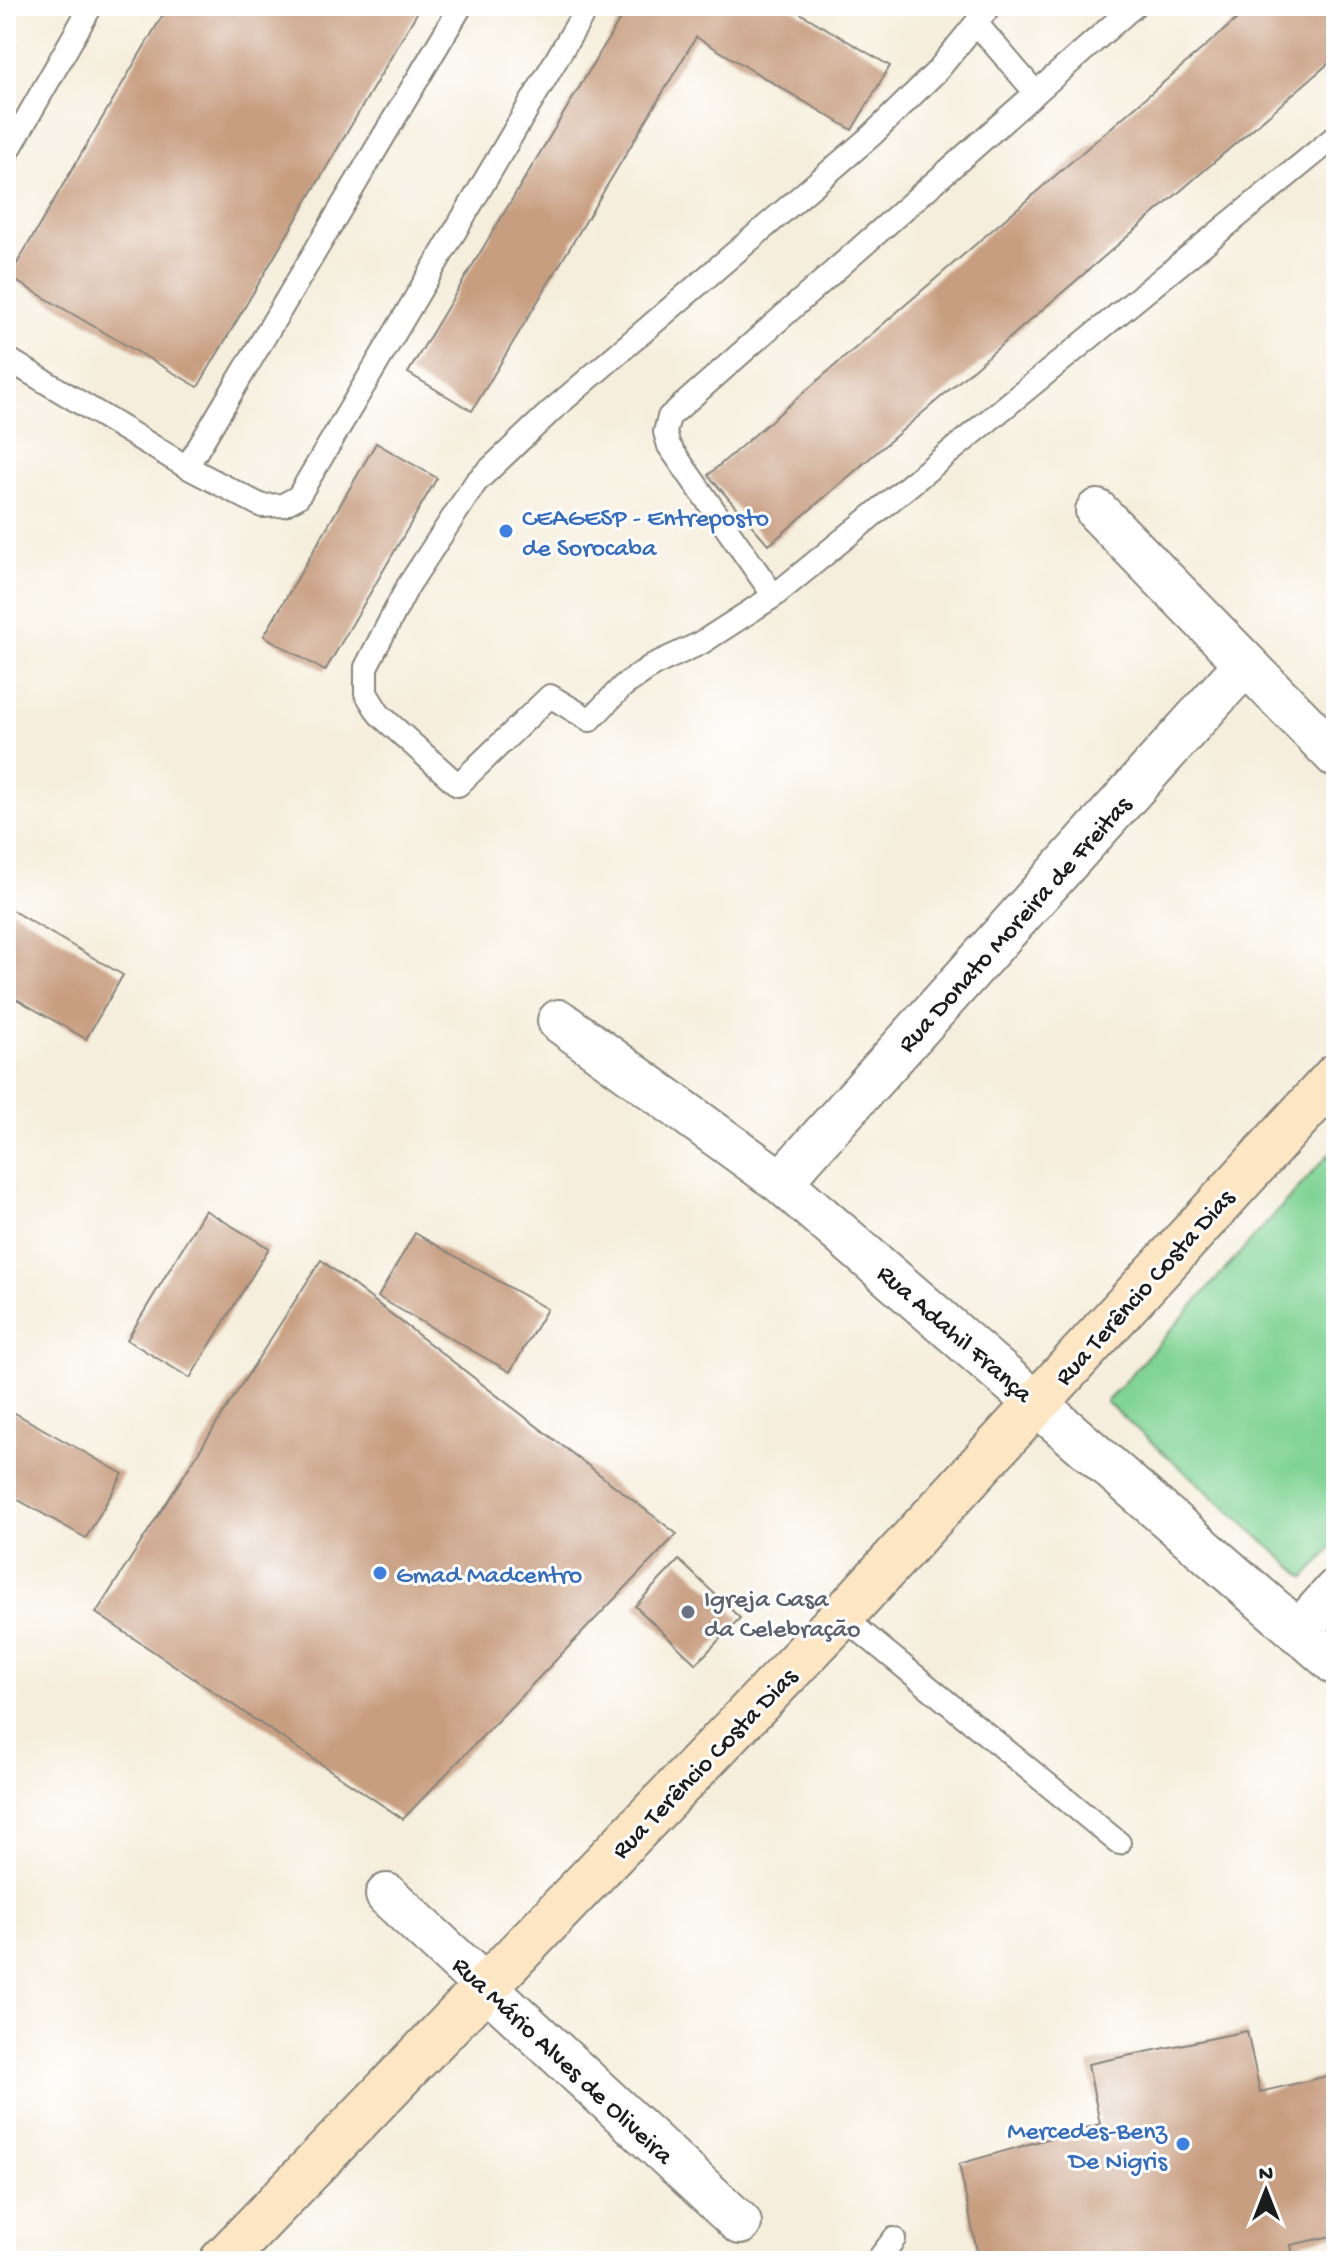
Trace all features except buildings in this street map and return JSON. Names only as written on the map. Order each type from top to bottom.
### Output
[{"type":"street","points":[[1097,511],[1336,756]]},
{"type":"street","name":"Rua Donato Moreira de Freitas","points":[[781,1182],[1218,694],[1247,666]]},
{"type":"street","name":"Rua Adahil França","points":[[559,1021],[781,1182],[1336,1664]]},
{"type":"street","name":"Rua Terêncio Costa Dias","points":[[222,2261],[842,1616],[1336,1076]]},
{"type":"street","points":[[1298,1632],[1336,1590]]},
{"type":"street","name":"Rua Mário Alves de Oliveira","points":[[387,1895],[740,2223]]},
{"type":"lane","points":[[6,155],[91,6]]},
{"type":"lane","points":[[187,467],[461,6]]},
{"type":"lane","points":[[6,358],[187,467],[262,506],[283,505],[298,497],[588,6]]},
{"type":"lane","points":[[774,596],[669,446],[665,432],[669,417],[1134,6]]},
{"type":"lane","points":[[1036,93],[983,14],[938,70],[872,135],[551,411],[476,482],[408,586],[366,667],[366,693],[379,714],[458,785],[550,696],[590,720],[623,686],[653,665],[701,643],[774,596],[1336,136]]},
{"type":"lane","points":[[842,1616],[1119,1843]]},
{"type":"lane","points":[[877,2261],[894,2239],[895,2261]]},
{"type":"green space","points":[[1336,1146],[1336,1543],[1305,1578],[1106,1402]]},
{"type":"place","name":"CEAGESP - Entreposto de Sorocaba","points":[[506,531]]},
{"type":"place","name":"Gmad Madcentro","points":[[380,1573]]},
{"type":"place","name":"Igreja Casa da Celebração","points":[[688,1612]]},
{"type":"place","name":"Mercedes-Benz De Nigris","points":[[1183,2144]]}]
